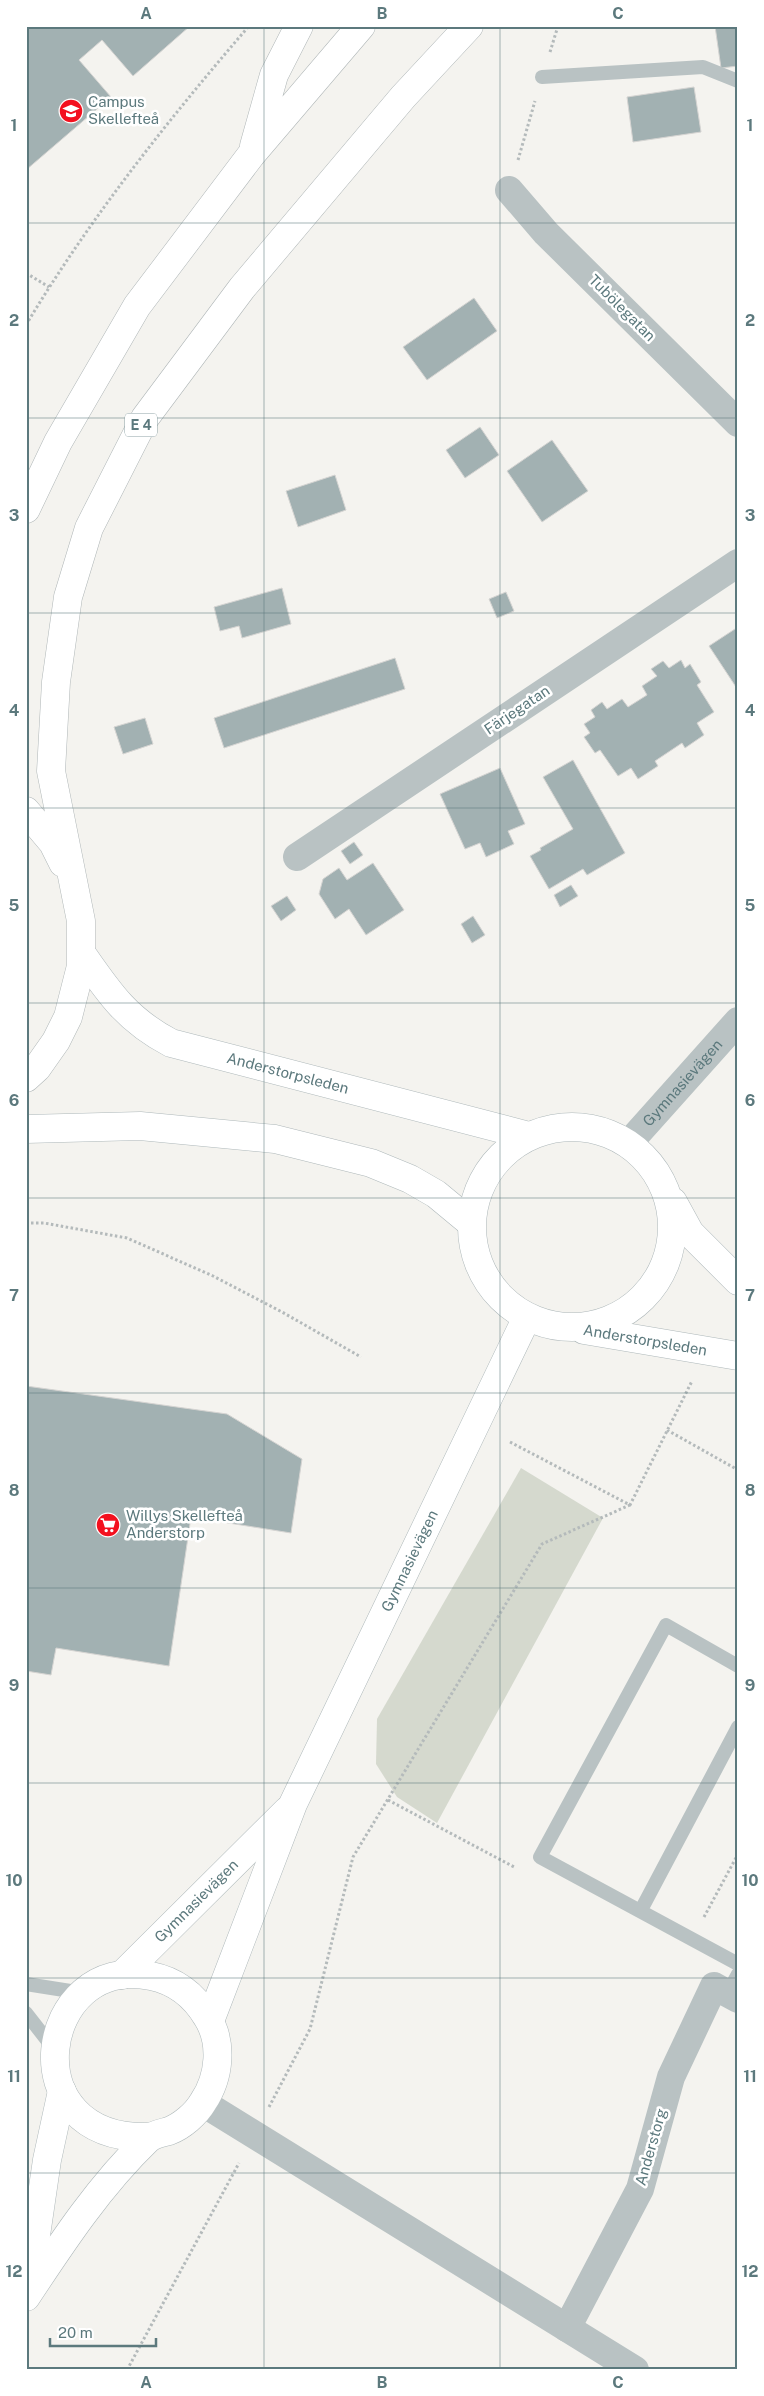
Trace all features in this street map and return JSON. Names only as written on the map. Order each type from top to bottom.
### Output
[{"type":"main road","points":[[251,155],[274,75],[300,26]]},
{"type":"main road","points":[[26,509],[58,442],[137,306],[251,155],[361,26]]},
{"type":"main road","name":"E 4","points":[[81,922],[51,771],[56,682],[68,597],[89,528],[145,418],[242,288],[403,97],[469,26]]},
{"type":"main road","points":[[26,811],[53,844],[68,873],[81,922],[82,954],[78,984],[68,1017],[56,1041],[37,1068],[26,1078]]},
{"type":"main road","name":"Anderstorpsleden","points":[[82,954],[107,990],[128,1014],[147,1031],[171,1043],[529,1136]]},
{"type":"main road","points":[[26,1129],[140,1126],[275,1139],[371,1163],[410,1179],[436,1194],[471,1223]]},
{"type":"main road","points":[[663,1184],[672,1215],[672,1233],[664,1266],[650,1291],[627,1311],[611,1320],[570,1328],[553,1326],[527,1317],[502,1300],[489,1285],[476,1260],[471,1223],[477,1193],[492,1166],[512,1146],[529,1136],[551,1128],[578,1126],[596,1129],[628,1144],[643,1156],[663,1184],[690,1233],[738,1281]]},
{"type":"main road","name":"Gymnasievägen","points":[[210,2021],[293,1804],[527,1317]]},
{"type":"main road","name":"Anderstorpsleden","points":[[553,1326],[738,1356]]},
{"type":"main road","name":"Gymnasievägen","points":[[122,1975],[293,1804]]},
{"type":"main road","points":[[143,1974],[164,1979],[177,1985],[199,2003],[210,2021],[217,2042],[218,2063],[213,2084],[203,2103],[189,2119],[171,2130],[150,2137],[129,2138],[108,2133],[89,2123],[73,2109],[62,2091],[55,2070],[54,2049],[59,2028],[69,2009],[83,1993],[101,1982],[122,1975],[143,1974]]},
{"type":"main road","points":[[26,2296],[47,2160],[62,2091]]},
{"type":"main road","points":[[26,2296],[103,2186],[150,2137]]},
{"type":"street","name":"Tubölegatan","points":[[509,190],[546,233],[738,424]]},
{"type":"street","name":"Färjegatan","points":[[297,857],[738,563]]},
{"type":"street","name":"Gymnasievägen","points":[[628,1144],[738,1021]]},
{"type":"street","name":"Anderstorg","points":[[567,2328],[640,2189],[671,2077],[714,1986],[734,1989]]},
{"type":"street","points":[[203,2103],[635,2370]]},
{"type":"lane","points":[[542,77],[704,67],[738,81]]},
{"type":"lane","points":[[738,1666],[666,1625],[540,1857],[738,1964]]},
{"type":"lane","points":[[641,1910],[738,1727]]},
{"type":"lane","points":[[26,1984],[83,1993]]},
{"type":"lane","points":[[26,2013],[54,2049]]},
{"type":"path","points":[[26,325],[49,287],[122,183],[196,88],[250,26]]},
{"type":"path","points":[[509,190],[558,26]]},
{"type":"path","points":[[26,273],[49,287]]},
{"type":"path","points":[[26,1223],[44,1223],[127,1238],[213,1276],[282,1312],[361,1357]]},
{"type":"path","points":[[127,2370],[310,2029],[353,1857],[542,1544],[630,1505],[695,1375]]},
{"type":"path","points":[[667,1430],[738,1470]]},
{"type":"path","points":[[510,1442],[630,1505]]},
{"type":"path","points":[[692,1939],[738,1854]]},
{"type":"shaded area","points":[[521,1468],[603,1518],[437,1823],[397,1797],[376,1764],[377,1719]]},
{"type":"building","name":"Campus Skellefteå","points":[[26,26],[190,26],[133,76],[102,40],[79,60],[111,97],[26,170]]},
{"type":"building","points":[[715,26],[738,26],[738,66],[721,68]]},
{"type":"building","points":[[694,87],[701,132],[633,142],[627,97]]},
{"type":"building","points":[[474,298],[497,331],[427,380],[403,347]]},
{"type":"building","points":[[480,427],[499,455],[465,478],[446,450]]},
{"type":"building","points":[[552,440],[588,491],[542,522],[507,471]]},
{"type":"building","points":[[335,475],[346,510],[298,527],[286,491]]},
{"type":"building","points":[[282,588],[291,624],[242,638],[239,626],[220,631],[214,607]]},
{"type":"building","points":[[506,592],[514,611],[497,618],[489,599]]},
{"type":"building","points":[[738,627],[738,690],[709,646]]},
{"type":"building","points":[[395,658],[405,689],[224,748],[214,718]]},
{"type":"building","points":[[681,660],[685,668],[690,664],[701,682],[697,685],[714,712],[697,723],[704,735],[685,748],[682,743],[655,761],[658,766],[638,779],[631,768],[618,776],[600,750],[595,753],[584,737],[590,733],[584,724],[595,717],[591,710],[602,702],[607,709],[622,699],[628,707],[647,695],[642,686],[657,676],[651,669],[663,661],[669,668]]},
{"type":"building","points":[[145,718],[153,744],[123,754],[114,727]]},
{"type":"building","points":[[573,760],[625,853],[587,875],[583,869],[549,889],[530,856],[573,829],[543,777]]},
{"type":"building","points":[[500,768],[525,824],[508,831],[514,844],[486,857],[480,843],[465,849],[440,794]]},
{"type":"building","points":[[354,842],[363,855],[350,864],[341,851]]},
{"type":"building","points":[[373,863],[404,910],[366,935],[349,909],[335,919],[319,894],[323,879],[339,868],[347,880]]},
{"type":"building","points":[[571,885],[578,896],[560,907],[554,895]]},
{"type":"building","points":[[287,896],[296,910],[281,921],[271,906]]},
{"type":"building","points":[[473,916],[485,935],[472,943],[461,924]]},
{"type":"building","name":"Willys Skellefteå Anderstorp","points":[[26,1386],[227,1414],[302,1459],[291,1533],[191,1517],[169,1666],[56,1648],[51,1675],[26,1671]]},
{"type":"place","name":"Campus Skellefteå","points":[[71,111]]},
{"type":"place","name":"Willys Skellefteå Anderstorp","points":[[108,1525]]}]
